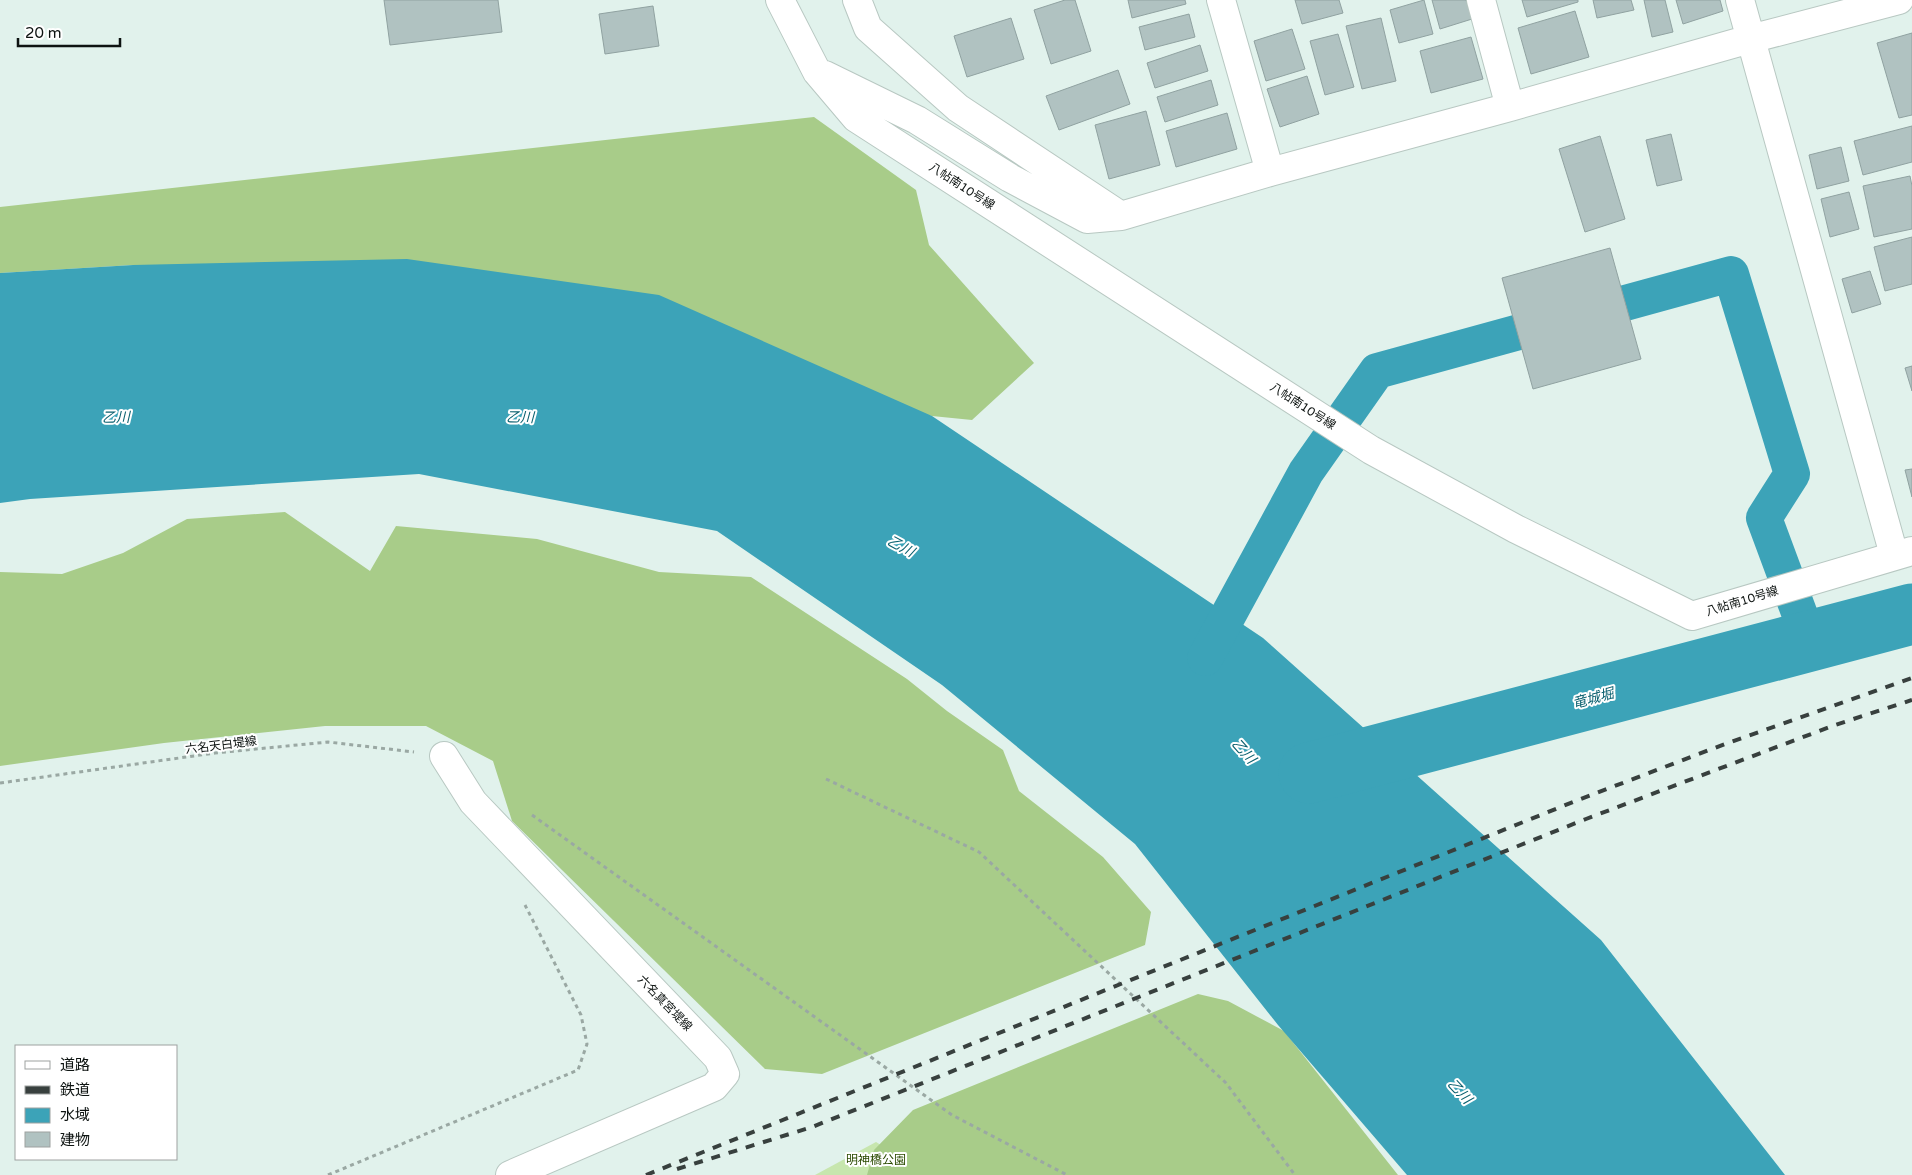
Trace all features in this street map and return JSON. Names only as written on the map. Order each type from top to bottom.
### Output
[{"type":"street","name":"八帖南10号線","points":[[780,0],[817,72],[856,118],[1371,450],[1516,530],[1692,616],[1903,553]]},
{"type":"street","points":[[856,0],[868,28],[958,108],[1121,216]]},
{"type":"street","points":[[1221,0],[1270,172]]},
{"type":"street","points":[[1481,0],[1510,107]]},
{"type":"street","points":[[1740,0],[1903,553]]},
{"type":"street","points":[[817,72],[918,120],[1010,178],[1087,218],[1121,216],[1270,172],[1750,39],[1899,0]]},
{"type":"street","name":"六名真宮堤線","points":[[444,756],[473,802],[718,1058],[725,1074],[714,1087],[510,1175]]},
{"type":"path","name":"六名天白堤線","points":[[0,783],[215,753],[328,742],[444,756]]},
{"type":"path","points":[[826,779],[979,852],[1226,1084],[1293,1174]]},
{"type":"path","points":[[530,813],[952,1116],[1067,1175]]},
{"type":"path","points":[[328,1175],[578,1070],[587,1044],[581,1015],[522,899]]},
{"type":"green space","points":[[814,117],[916,190],[929,245],[1034,363],[972,420],[932,416],[133,265],[0,273],[0,207]]},
{"type":"green space","points":[[285,512],[370,571],[396,526],[537,539],[659,572],[751,577],[907,679],[947,711],[1003,750],[1019,791],[1103,857],[1151,912],[1145,945],[822,1074],[765,1069],[512,821],[493,761],[426,726],[325,726],[164,743],[0,766],[0,572],[62,574],[123,553],[187,519]]},
{"type":"green space","points":[[1198,994],[1228,1001],[1284,1031],[1398,1175],[867,1175],[874,1150],[913,1110]]},
{"type":"green space","name":"明神橋公園","points":[[876,1142],[930,1175],[815,1175]]},
{"type":"water","name":"乙川","points":[[407,259],[659,295],[932,416],[1263,638],[1601,940],[1785,1175],[1407,1175],[1278,1025],[1135,844],[942,685],[717,531],[419,474],[30,499],[0,503],[0,273],[133,265]]},
{"type":"building","points":[[384,0],[498,0],[502,32],[390,45]]},
{"type":"building","points":[[1065,0],[1075,0],[1091,51],[1051,64],[1034,10]]},
{"type":"building","points":[[1128,0],[1185,0],[1186,4],[1132,18]]},
{"type":"building","points":[[1295,0],[1339,0],[1343,13],[1302,24]]},
{"type":"building","points":[[1424,0],[1433,34],[1399,43],[1390,10]]},
{"type":"building","points":[[1432,0],[1466,0],[1472,19],[1440,29]]},
{"type":"building","points":[[1522,0],[1578,0],[1578,2],[1527,17]]},
{"type":"building","points":[[1593,0],[1631,0],[1634,10],[1597,18]]},
{"type":"building","points":[[1644,0],[1665,0],[1673,32],[1652,37]]},
{"type":"building","points":[[1676,0],[1720,0],[1723,11],[1683,24]]},
{"type":"building","points":[[653,6],[659,46],[605,54],[599,14]]},
{"type":"building","points":[[1575,11],[1589,57],[1531,74],[1518,28]]},
{"type":"building","points":[[1189,14],[1195,37],[1145,50],[1139,27]]},
{"type":"building","points":[[1011,18],[1024,59],[967,77],[954,36]]},
{"type":"building","points":[[1381,18],[1396,81],[1362,89],[1346,26]]},
{"type":"building","points":[[1292,29],[1305,69],[1266,81],[1254,41]]},
{"type":"building","points":[[1912,33],[1912,115],[1899,118],[1877,43]]},
{"type":"building","points":[[1338,34],[1354,87],[1325,95],[1310,41]]},
{"type":"building","points":[[1471,37],[1483,79],[1431,93],[1420,51]]},
{"type":"building","points":[[1200,45],[1208,71],[1155,88],[1147,63]]},
{"type":"building","points":[[1118,70],[1130,104],[1059,130],[1046,96]]},
{"type":"building","points":[[1307,76],[1319,114],[1280,127],[1267,89]]},
{"type":"building","points":[[1211,80],[1218,105],[1165,122],[1157,97]]},
{"type":"building","points":[[1146,111],[1160,165],[1109,179],[1095,125]]},
{"type":"building","points":[[1227,113],[1237,149],[1176,167],[1166,131]]},
{"type":"building","points":[[1912,126],[1912,162],[1863,175],[1854,141]]},
{"type":"building","points":[[1671,134],[1682,180],[1657,186],[1646,140]]},
{"type":"building","points":[[1600,136],[1625,219],[1585,232],[1559,149]]},
{"type":"building","points":[[1841,147],[1849,181],[1817,189],[1809,155]]},
{"type":"building","points":[[1910,176],[1912,186],[1912,229],[1874,237],[1863,186]]},
{"type":"building","points":[[1849,192],[1859,229],[1830,237],[1821,199]]},
{"type":"building","points":[[1912,237],[1912,284],[1885,291],[1874,247]]},
{"type":"building","points":[[1610,248],[1641,359],[1533,389],[1502,278]]},
{"type":"building","points":[[1870,271],[1881,304],[1852,313],[1842,279]]},
{"type":"building","points":[[1912,366],[1912,391],[1905,368]]},
{"type":"building","points":[[1912,469],[1912,497],[1905,470]]},
{"type":"waterway","points":[[1205,658],[1306,472],[1377,371],[1731,274],[1792,474],[1764,518],[1810,642]]},
{"type":"waterway","name":"竜城堀","points":[[1309,773],[1912,614]]},
{"type":"railway","points":[[646,1175],[1578,800],[1725,744],[1912,678]]},
{"type":"railway","points":[[677,1169],[812,1127],[1586,819],[1835,725],[1912,700]]}]
